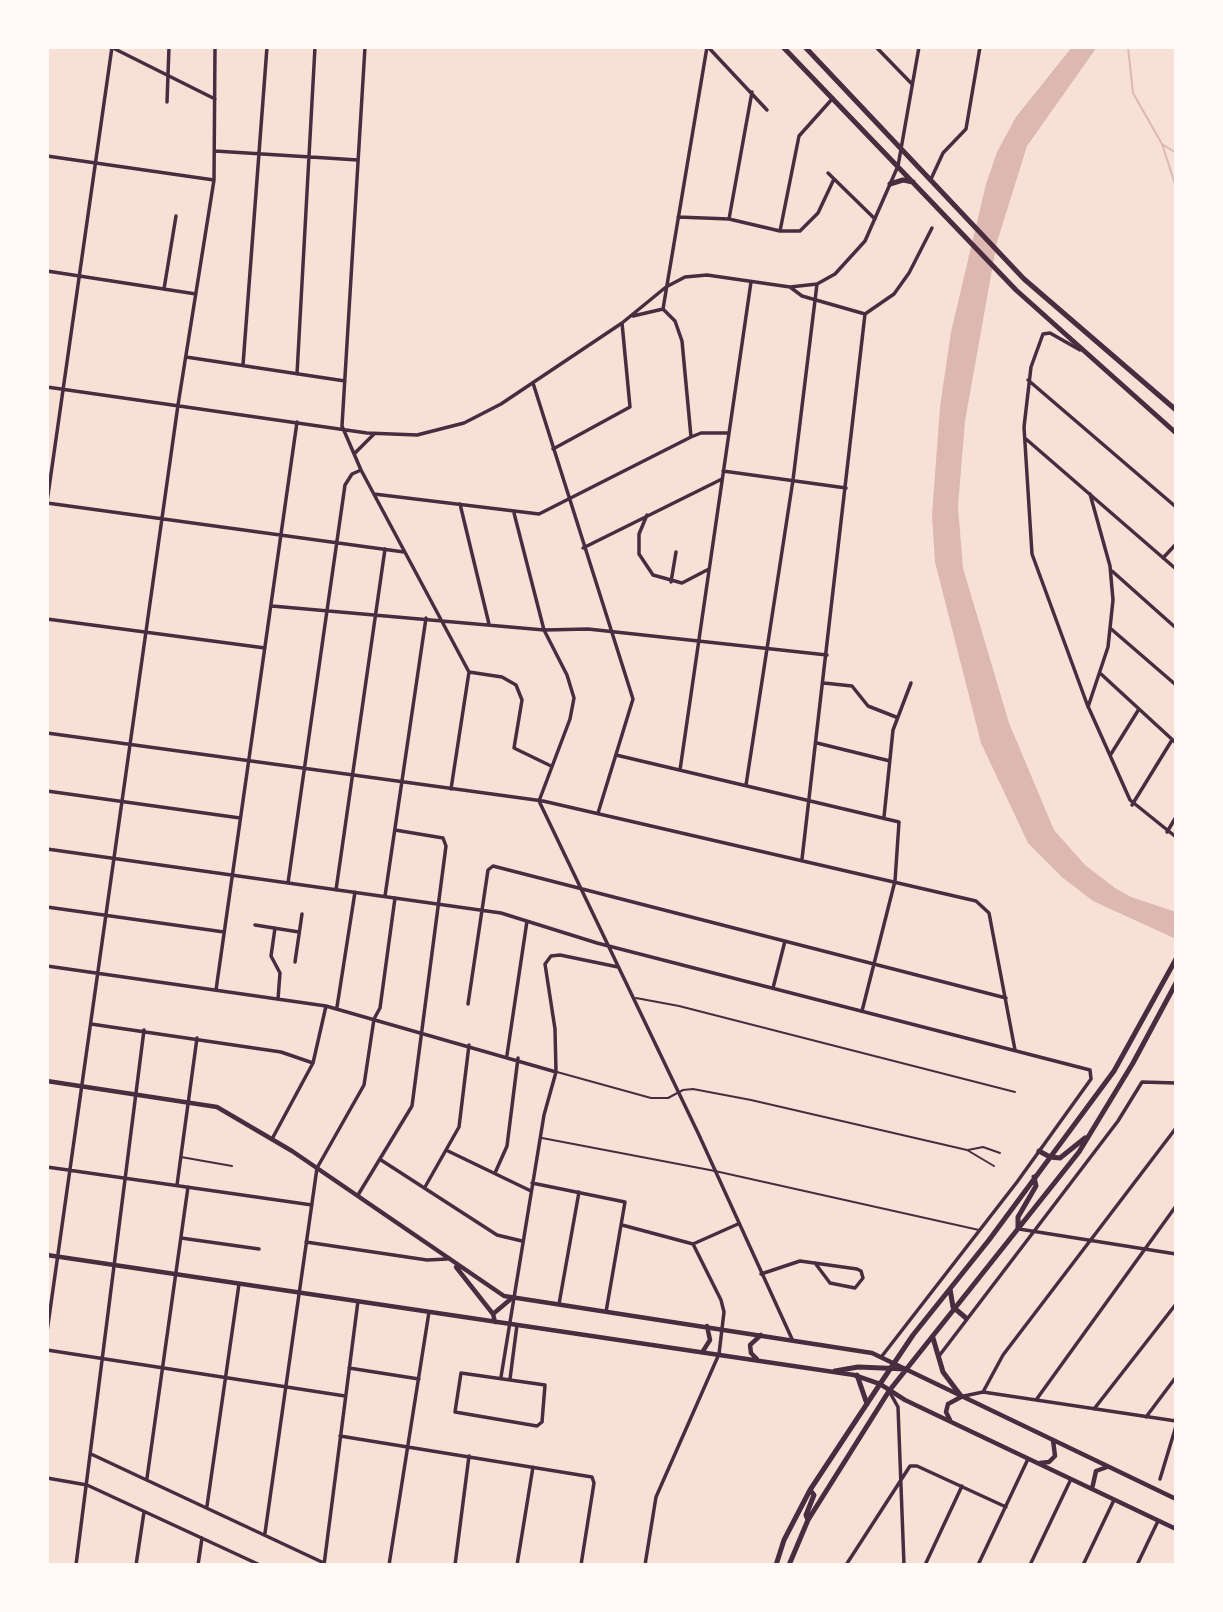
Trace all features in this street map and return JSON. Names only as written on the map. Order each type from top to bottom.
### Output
[{"type":"main road","points":[[783,47],[1016,290],[1176,433]]},
{"type":"main road","points":[[805,47],[1024,279],[1176,410]]},
{"type":"main road","points":[[890,184],[903,180],[913,182]]},
{"type":"main road","points":[[776,1565],[787,1534],[810,1490],[892,1366],[1114,1072],[1176,959]]},
{"type":"main road","points":[[789,1565],[808,1520],[889,1391],[955,1310],[1092,1131],[1176,983]]},
{"type":"main road","points":[[1039,1150],[1050,1157],[1060,1158],[1092,1131]]},
{"type":"main road","points":[[1018,1229],[1018,1217],[1036,1186],[1034,1177]]},
{"type":"main road","points":[[950,1289],[955,1310],[966,1318]]},
{"type":"main road","points":[[933,1338],[947,1379],[961,1396]]},
{"type":"main road","points":[[835,1371],[892,1366],[906,1369]]},
{"type":"main road","points":[[857,1376],[867,1404]]},
{"type":"main road","points":[[808,1520],[806,1515],[814,1495],[810,1490]]},
{"type":"street","points":[[215,99],[112,47],[47,503],[404,552]]},
{"type":"street","points":[[167,102],[169,47]]},
{"type":"street","points":[[47,1332],[178,405],[214,180],[215,47]]},
{"type":"street","points":[[243,365],[267,47]]},
{"type":"street","points":[[297,374],[315,47]]},
{"type":"street","points":[[365,47],[343,429],[373,494],[468,672],[451,789]]},
{"type":"street","points":[[707,47],[767,110]]},
{"type":"street","points":[[663,309],[707,47]]},
{"type":"street","points":[[876,47],[912,84]]},
{"type":"street","points":[[47,387],[374,434],[417,435],[449,428],[480,415],[533,383],[631,317],[677,280],[695,275],[790,287],[817,284],[835,274],[856,253],[875,219],[898,166],[919,47]]},
{"type":"street","points":[[931,179],[943,153],[966,129],[980,47]]},
{"type":"street","points":[[729,219],[752,92]]},
{"type":"street","points":[[780,231],[799,136],[833,98]]},
{"type":"street","points":[[215,151],[260,156],[358,160]]},
{"type":"street","points":[[47,156],[214,180]]},
{"type":"street","points":[[828,173],[875,219]]},
{"type":"street","points":[[678,217],[729,219],[780,231],[800,230],[810,224],[834,179]]},
{"type":"street","points":[[164,289],[176,216]]},
{"type":"street","points":[[802,859],[865,314],[894,294],[909,273],[932,228]]},
{"type":"street","points":[[47,271],[196,294]]},
{"type":"street","points":[[680,770],[751,282]]},
{"type":"street","points":[[746,785],[793,480],[817,284]]},
{"type":"street","points":[[790,287],[798,295],[865,314]]},
{"type":"street","points":[[631,317],[663,309]]},
{"type":"street","points":[[663,309],[675,321],[682,341],[691,437]]},
{"type":"street","points":[[553,449],[630,407],[622,323]]},
{"type":"street","points":[[1084,351],[1050,333],[1043,334],[1035,349],[1028,380],[1024,438],[1032,554],[1088,707],[1132,805],[1176,837]]},
{"type":"street","points":[[186,357],[345,381]]},
{"type":"street","points":[[1028,380],[1176,508]]},
{"type":"street","points":[[533,383],[609,631],[633,699],[597,813]]},
{"type":"street","points":[[216,990],[297,422]]},
{"type":"street","points":[[373,494],[539,514],[691,437],[709,432],[729,433]]},
{"type":"street","points":[[354,454],[374,434]]},
{"type":"street","points":[[1024,438],[1176,569]]},
{"type":"street","points":[[288,883],[345,485],[352,474],[361,470]]},
{"type":"street","points":[[723,471],[846,488]]},
{"type":"street","points":[[583,548],[722,478]]},
{"type":"street","points":[[1088,707],[1101,674],[1110,628],[1110,570],[1090,495]]},
{"type":"street","points":[[460,504],[489,624]]},
{"type":"street","points":[[514,513],[544,630],[571,683],[574,698],[567,729],[539,801],[792,1339]]},
{"type":"street","points":[[647,515],[639,534],[639,554],[653,575],[671,582],[691,581],[709,569]]},
{"type":"street","points":[[1163,558],[1176,544]]},
{"type":"street","points":[[336,890],[385,550]]},
{"type":"street","points":[[671,582],[676,552]]},
{"type":"street","points":[[1110,570],[1176,628]]},
{"type":"street","points":[[272,606],[544,630],[609,631],[827,655]]},
{"type":"street","points":[[385,896],[426,618]]},
{"type":"street","points":[[47,619],[265,648]]},
{"type":"street","points":[[1110,628],[1176,685]]},
{"type":"street","points":[[468,672],[502,677],[516,685],[522,701],[514,748],[551,766]]},
{"type":"street","points":[[1101,674],[1174,742],[1132,805]]},
{"type":"street","points":[[824,683],[852,686],[869,706],[896,717]]},
{"type":"street","points":[[884,817],[896,717],[911,683]]},
{"type":"street","points":[[1111,754],[1139,709]]},
{"type":"street","points":[[47,733],[539,801],[802,859],[976,901],[987,908],[1015,1050]]},
{"type":"street","points":[[817,743],[890,761]]},
{"type":"street","points":[[616,755],[884,817],[901,824],[895,881],[876,965],[862,1011]]},
{"type":"street","points":[[47,791],[240,818]]},
{"type":"street","points":[[1167,832],[1176,817]]},
{"type":"street","points":[[357,1197],[412,1106],[439,904],[445,839],[395,830]]},
{"type":"street","points":[[47,849],[482,910],[527,920],[606,946],[1087,1069],[1093,1074],[1017,1182],[882,1356]]},
{"type":"street","points":[[468,1004],[489,867],[580,887],[1006,998]]},
{"type":"street","points":[[336,1008],[355,892]]},
{"type":"street","points":[[265,1533],[317,1168],[361,1093],[374,1019],[380,1008],[395,898]]},
{"type":"street","points":[[47,907],[224,932]]},
{"type":"street","points":[[295,962],[302,914]]},
{"type":"street","points":[[506,1055],[527,920]]},
{"type":"street","points":[[256,925],[299,932]]},
{"type":"street","points":[[275,928],[271,956],[281,972],[278,999]]},
{"type":"street","points":[[773,988],[785,941]]},
{"type":"street","points":[[501,1377],[547,1097],[556,1072],[555,1029],[544,968],[547,959],[555,955],[618,967]]},
{"type":"street","points":[[47,966],[336,1008],[518,1058],[556,1072]]},
{"type":"street","points":[[271,1139],[313,1063],[326,1006]]},
{"type":"street","points":[[91,1024],[281,1052],[313,1063]]},
{"type":"street","points":[[76,1565],[117,1266],[144,1030]]},
{"type":"street","points":[[177,1185],[197,1038]]},
{"type":"street","points":[[425,1188],[448,1151],[461,1120],[469,1045]]},
{"type":"street","points":[[495,1173],[507,1146],[518,1058]]},
{"type":"street","points":[[47,1081],[217,1107],[317,1168],[500,1295],[792,1339],[882,1356],[892,1366]]},
{"type":"street","points":[[939,1356],[1126,1111],[1142,1082],[1176,1083]]},
{"type":"street","points":[[983,1392],[1003,1355],[1176,1128]]},
{"type":"street","points":[[448,1151],[531,1191]]},
{"type":"street","points":[[381,1160],[496,1235],[522,1241]]},
{"type":"street","points":[[47,1167],[312,1205]]},
{"type":"street","points":[[532,1183],[625,1202],[606,1312]]},
{"type":"street","points":[[147,1478],[188,1187]]},
{"type":"street","points":[[559,1305],[579,1192]]},
{"type":"street","points":[[1035,1400],[1176,1206]]},
{"type":"street","points":[[622,1225],[693,1244],[738,1224]]},
{"type":"street","points":[[1018,1229],[1176,1254]]},
{"type":"street","points":[[180,1238],[259,1249]]},
{"type":"street","points":[[306,1242],[427,1260],[447,1259]]},
{"type":"street","points":[[645,1565],[656,1497],[719,1354],[723,1328],[721,1300],[693,1244]]},
{"type":"street","points":[[47,1255],[857,1376],[880,1384],[951,1422],[1176,1529]]},
{"type":"street","points":[[761,1274],[790,1261],[815,1263],[857,1269],[861,1271],[863,1278],[855,1288],[830,1283],[815,1263]]},
{"type":"street","points":[[453,1264],[493,1314],[495,1322]]},
{"type":"street","points":[[951,1268],[961,1276]]},
{"type":"street","points":[[206,1506],[239,1284]]},
{"type":"street","points":[[493,1314],[512,1298]]},
{"type":"street","points":[[91,1454],[265,1533],[324,1564],[358,1301]]},
{"type":"street","points":[[1094,1409],[1176,1304]]},
{"type":"street","points":[[388,1565],[429,1312]]},
{"type":"street","points":[[510,1378],[517,1325]]},
{"type":"street","points":[[703,1352],[710,1339],[707,1326]]},
{"type":"street","points":[[758,1360],[751,1353],[750,1345],[762,1335]]},
{"type":"street","points":[[47,1350],[345,1396]]},
{"type":"street","points":[[349,1368],[419,1379]]},
{"type":"street","points":[[906,1369],[1176,1499]]},
{"type":"street","points":[[461,1373],[501,1377],[545,1384],[541,1424],[456,1412],[461,1373]]},
{"type":"street","points":[[1146,1416],[1176,1377]]},
{"type":"street","points":[[889,1391],[898,1407],[904,1565]]},
{"type":"street","points":[[951,1422],[947,1415],[948,1405],[961,1396],[983,1392],[1146,1416],[1176,1424],[1160,1479]]},
{"type":"street","points":[[340,1436],[593,1478],[581,1565]]},
{"type":"street","points":[[1036,1463],[1052,1460],[1056,1451],[1053,1440]]},
{"type":"street","points":[[1168,1452],[1176,1455]]},
{"type":"street","points":[[455,1565],[469,1456]]},
{"type":"street","points":[[978,1565],[1028,1459]]},
{"type":"street","points":[[846,1565],[900,1480],[913,1465],[1006,1507]]},
{"type":"street","points":[[517,1565],[533,1466]]},
{"type":"street","points":[[1092,1489],[1096,1471],[1108,1466]]},
{"type":"street","points":[[47,1478],[87,1485],[260,1565]]},
{"type":"street","points":[[1030,1565],[1071,1479]]},
{"type":"street","points":[[925,1565],[962,1486]]},
{"type":"street","points":[[1083,1565],[1114,1500]]},
{"type":"street","points":[[136,1565],[144,1512]]},
{"type":"street","points":[[1136,1565],[1158,1521]]},
{"type":"street","points":[[198,1565],[202,1538]]},
{"type":"street","points":[[244,1558],[244,1565]]},
{"type":"lane","points":[[633,997],[679,1006],[1015,1092]]},
{"type":"lane","points":[[556,1072],[651,1098],[668,1098],[693,1088],[709,1091],[967,1150],[994,1166]]},
{"type":"lane","points":[[541,1138],[715,1171],[981,1230]]},
{"type":"lane","points":[[967,1150],[983,1147],[1000,1153]]},
{"type":"lane","points":[[181,1157],[232,1166]]},
{"type":"shaded area","points":[[1072,47],[1097,47],[1027,146],[997,242],[965,421],[958,507],[963,568],[1009,723],[1054,830],[1085,865],[1115,888],[1131,897],[1176,912],[1176,939],[1093,901],[1063,878],[1028,843],[981,743],[935,562],[932,515],[940,407],[951,332],[986,184],[997,152],[1016,117]]},
{"type":"waterway","points":[[1128,47],[1133,93],[1162,144],[1176,187]]},
{"type":"waterway","points":[[1162,144],[1176,153]]}]
